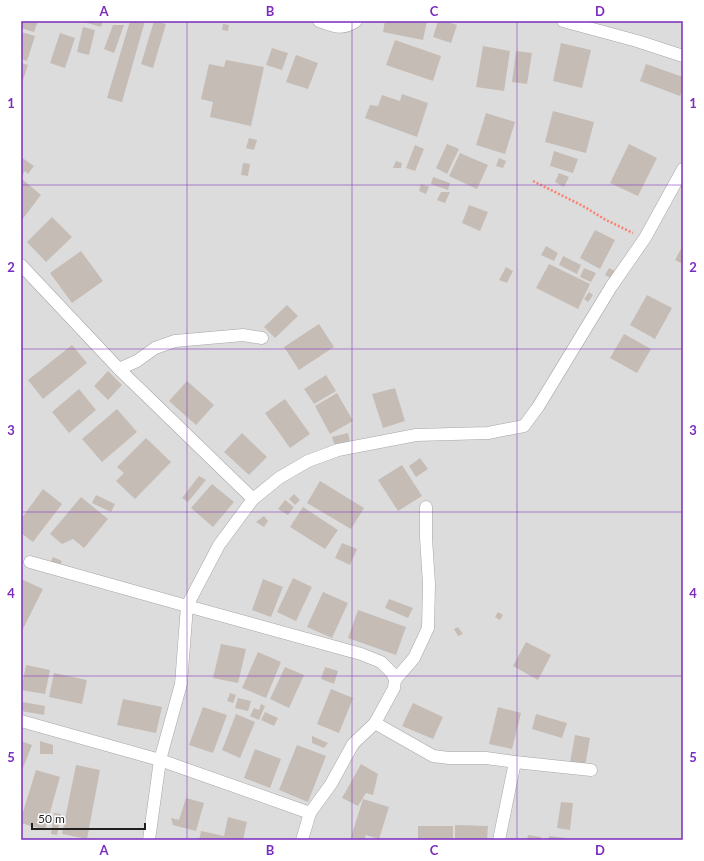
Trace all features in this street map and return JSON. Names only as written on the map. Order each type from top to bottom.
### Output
[{"type":"street","points":[[319,21],[340,27],[349,25],[356,21]]},
{"type":"street","points":[[563,21],[637,41],[683,56]]},
{"type":"street","points":[[149,840],[160,760],[181,684],[187,606],[219,545],[253,499],[279,478],[308,461],[338,450],[416,435],[488,432],[524,426],[538,407],[611,287],[645,238],[683,169]]},
{"type":"street","points":[[21,264],[120,369],[253,499]]},
{"type":"street","points":[[120,369],[137,361],[155,348],[175,341],[243,335],[262,338]]},
{"type":"street","points":[[395,680],[414,658],[428,628],[429,584],[426,538],[426,507]]},
{"type":"street","points":[[30,562],[362,654],[381,662],[392,673],[395,680],[394,688],[375,723],[353,744],[331,784],[310,813],[302,840]]},
{"type":"street","points":[[21,721],[160,760],[310,813]]},
{"type":"street","points":[[375,723],[433,756],[450,758],[486,758],[591,770]]},
{"type":"street","points":[[499,840],[515,762]]},
{"type":"path","points":[[533,181],[583,206],[606,220],[645,238]]},
{"type":"shaded area","points":[[21,21],[683,21],[683,840],[21,840]]},
{"type":"building","points":[[21,21],[38,21],[34,32],[21,28]]},
{"type":"building","points":[[84,21],[103,21],[101,27]]},
{"type":"building","points":[[130,21],[145,21],[122,102],[107,98]]},
{"type":"building","points":[[154,21],[166,24],[153,68],[141,64]]},
{"type":"building","points":[[385,21],[427,21],[423,40],[383,32]]},
{"type":"building","points":[[438,21],[445,21],[457,25],[451,43],[433,37]]},
{"type":"building","points":[[223,24],[229,25],[228,31],[222,30]]},
{"type":"building","points":[[113,25],[124,25],[114,53],[104,49]]},
{"type":"building","points":[[83,27],[95,30],[89,55],[77,52]]},
{"type":"building","points":[[21,32],[35,36],[27,61],[21,59]]},
{"type":"building","points":[[60,33],[75,38],[65,68],[50,63]]},
{"type":"building","points":[[395,40],[441,56],[433,81],[386,65]]},
{"type":"building","points":[[561,43],[591,50],[582,88],[553,81]]},
{"type":"building","points":[[483,46],[510,51],[504,91],[476,87]]},
{"type":"building","points":[[272,48],[288,53],[282,70],[266,65]]},
{"type":"building","points":[[516,51],[532,53],[527,84],[512,82]]},
{"type":"building","points":[[296,55],[318,63],[308,89],[286,82]]},
{"type":"building","points":[[226,60],[264,67],[251,126],[210,117],[213,102],[201,99],[209,64],[224,67]]},
{"type":"building","points":[[21,63],[28,65],[22,83],[21,82]]},
{"type":"building","points":[[646,64],[683,77],[683,88],[680,96],[640,81]]},
{"type":"building","points":[[402,94],[428,103],[417,137],[365,118],[370,105],[378,106],[382,95],[400,101]]},
{"type":"building","points":[[553,111],[594,122],[586,153],[545,142]]},
{"type":"building","points":[[486,113],[515,122],[505,154],[476,145]]},
{"type":"building","points":[[249,138],[257,140],[254,150],[246,148]]},
{"type":"building","points":[[447,144],[459,149],[447,174],[436,168]]},
{"type":"building","points":[[629,144],[657,158],[638,196],[610,183]]},
{"type":"building","points":[[415,145],[424,149],[415,171],[406,168]]},
{"type":"building","points":[[554,151],[578,159],[573,173],[550,166]]},
{"type":"building","points":[[460,153],[488,165],[477,189],[449,176]]},
{"type":"building","points":[[21,157],[34,166],[28,174],[25,171],[21,177]]},
{"type":"building","points":[[499,158],[506,161],[503,168],[496,166]]},
{"type":"building","points":[[396,161],[402,163],[401,168],[393,168]]},
{"type":"building","points":[[243,163],[250,164],[248,176],[241,175]]},
{"type":"building","points":[[559,173],[569,177],[564,187],[555,182]]},
{"type":"building","points":[[433,177],[450,183],[448,190],[431,184]]},
{"type":"building","points":[[22,179],[41,195],[21,221],[21,180]]},
{"type":"building","points":[[421,184],[429,187],[426,194],[419,191]]},
{"type":"building","points":[[441,192],[450,192],[445,203],[437,200]]},
{"type":"building","points":[[469,205],[488,212],[480,231],[462,223]]},
{"type":"building","points":[[52,217],[72,237],[46,262],[27,242]]},
{"type":"building","points":[[595,230],[615,240],[600,269],[580,258]]},
{"type":"building","points":[[683,245],[683,264],[675,260]]},
{"type":"building","points":[[546,246],[558,253],[554,261],[541,255]]},
{"type":"building","points":[[81,251],[103,281],[72,303],[50,273]]},
{"type":"building","points":[[563,256],[581,265],[577,274],[559,265]]},
{"type":"building","points":[[549,264],[590,284],[578,309],[536,288]]},
{"type":"building","points":[[506,267],[513,271],[507,283],[499,280]]},
{"type":"building","points":[[584,268],[596,273],[591,282],[580,277]]},
{"type":"building","points":[[609,268],[615,271],[611,278],[605,275]]},
{"type":"building","points":[[589,292],[593,295],[588,302],[584,299]]},
{"type":"building","points":[[647,295],[672,308],[655,339],[630,325]]},
{"type":"building","points":[[287,305],[298,316],[275,338],[264,327]]},
{"type":"building","points":[[319,324],[334,347],[299,370],[284,347]]},
{"type":"building","points":[[624,334],[651,349],[637,373],[610,358]]},
{"type":"building","points":[[72,345],[87,363],[43,399],[28,380]]},
{"type":"building","points":[[108,371],[122,385],[108,400],[94,386]]},
{"type":"building","points":[[326,375],[336,391],[314,404],[304,389]]},
{"type":"building","points":[[187,381],[214,405],[196,425],[169,401]]},
{"type":"building","points":[[395,388],[405,421],[383,428],[372,394]]},
{"type":"building","points":[[79,389],[96,410],[69,433],[52,412]]},
{"type":"building","points":[[337,393],[353,421],[330,434],[315,406]]},
{"type":"building","points":[[285,399],[310,434],[290,448],[265,413]]},
{"type":"building","points":[[117,409],[137,432],[102,462],[82,439]]},
{"type":"building","points":[[242,433],[267,457],[249,475],[224,452]]},
{"type":"building","points":[[348,433],[350,442],[335,446],[332,437]]},
{"type":"building","points":[[146,438],[171,462],[135,499],[116,481],[124,473],[117,467]]},
{"type":"building","points":[[420,458],[428,469],[416,477],[409,466]]},
{"type":"building","points":[[402,465],[422,496],[398,511],[378,480]]},
{"type":"building","points":[[199,476],[206,480],[188,502],[182,498]]},
{"type":"building","points":[[320,481],[364,508],[351,529],[307,503]]},
{"type":"building","points":[[212,484],[234,502],[213,527],[191,508]]},
{"type":"building","points":[[43,489],[62,504],[33,542],[21,533],[21,519]]},
{"type":"building","points":[[294,494],[300,500],[295,505],[289,499]]},
{"type":"building","points":[[96,495],[115,504],[111,512],[92,503]]},
{"type":"building","points":[[81,497],[108,519],[84,548],[73,539],[62,544],[50,534]]},
{"type":"building","points":[[285,500],[294,507],[288,515],[278,509]]},
{"type":"building","points":[[303,507],[338,530],[325,549],[290,527]]},
{"type":"building","points":[[264,516],[268,521],[264,527],[256,522]]},
{"type":"building","points":[[342,543],[357,549],[350,565],[335,558]]},
{"type":"building","points":[[53,557],[62,561],[59,567],[50,563]]},
{"type":"building","points":[[293,578],[312,587],[296,621],[277,612]]},
{"type":"building","points":[[21,579],[43,589],[21,633]]},
{"type":"building","points":[[263,579],[283,587],[271,617],[252,610]]},
{"type":"building","points":[[323,592],[348,603],[332,638],[307,627]]},
{"type":"building","points":[[389,599],[413,608],[408,618],[385,608]]},
{"type":"building","points":[[358,610],[406,627],[396,655],[348,638]]},
{"type":"building","points":[[498,612],[503,615],[500,620],[495,617]]},
{"type":"building","points":[[458,627],[463,634],[458,636],[454,629]]},
{"type":"building","points":[[526,642],[551,655],[538,680],[513,666]]},
{"type":"building","points":[[221,644],[246,649],[238,683],[213,678]]},
{"type":"building","points":[[258,652],[281,662],[266,698],[242,688]]},
{"type":"building","points":[[26,665],[50,670],[45,694],[21,690]]},
{"type":"building","points":[[285,667],[304,675],[289,708],[270,699]]},
{"type":"building","points":[[325,667],[338,671],[334,684],[321,679]]},
{"type":"building","points":[[54,673],[87,680],[82,704],[49,697]]},
{"type":"building","points":[[331,689],[353,698],[339,733],[317,724]]},
{"type":"building","points":[[230,693],[236,695],[233,703],[227,701]]},
{"type":"building","points":[[238,698],[251,701],[248,711],[235,708]]},
{"type":"building","points":[[123,699],[162,707],[156,733],[117,725]]},
{"type":"building","points":[[23,702],[45,706],[44,715],[21,711]]},
{"type":"building","points":[[413,703],[443,717],[433,739],[402,726]]},
{"type":"building","points":[[261,704],[265,706],[259,720],[250,716],[254,708],[259,710]]},
{"type":"building","points":[[203,707],[227,715],[213,753],[189,745]]},
{"type":"building","points":[[498,707],[521,713],[512,749],[489,744]]},
{"type":"building","points":[[265,712],[278,718],[274,726],[261,720]]},
{"type":"building","points":[[236,714],[255,722],[240,758],[222,750]]},
{"type":"building","points":[[536,714],[567,723],[562,738],[532,729]]},
{"type":"building","points":[[575,735],[590,738],[585,766],[570,763]]},
{"type":"building","points":[[312,736],[328,743],[324,748],[312,743]]},
{"type":"building","points":[[21,741],[32,745],[23,768],[21,767]]},
{"type":"building","points":[[40,741],[53,745],[53,754],[40,754]]},
{"type":"building","points":[[297,745],[326,756],[308,802],[279,790]]},
{"type":"building","points":[[255,749],[281,759],[270,788],[244,778]]},
{"type":"building","points":[[361,764],[378,774],[373,795],[366,793],[358,806],[342,798]]},
{"type":"building","points":[[76,765],[100,770],[87,839],[62,834]]},
{"type":"building","points":[[36,770],[60,777],[45,830],[21,823],[21,818]]},
{"type":"building","points":[[186,798],[204,803],[196,831],[173,825],[171,818],[179,820]]},
{"type":"building","points":[[363,799],[389,807],[379,839],[366,835],[364,840],[351,837]]},
{"type":"building","points":[[561,802],[573,803],[570,830],[557,828]]},
{"type":"building","points":[[54,813],[61,814],[57,835],[51,834]]},
{"type":"building","points":[[228,817],[247,822],[243,840],[199,840],[201,831],[224,836]]},
{"type":"building","points":[[455,825],[488,826],[487,840],[455,840]]},
{"type":"building","points":[[418,826],[453,826],[453,840],[418,840]]},
{"type":"building","points":[[528,835],[541,837],[541,840],[527,840]]},
{"type":"building","points":[[549,836],[566,838],[565,840],[548,840]]}]
